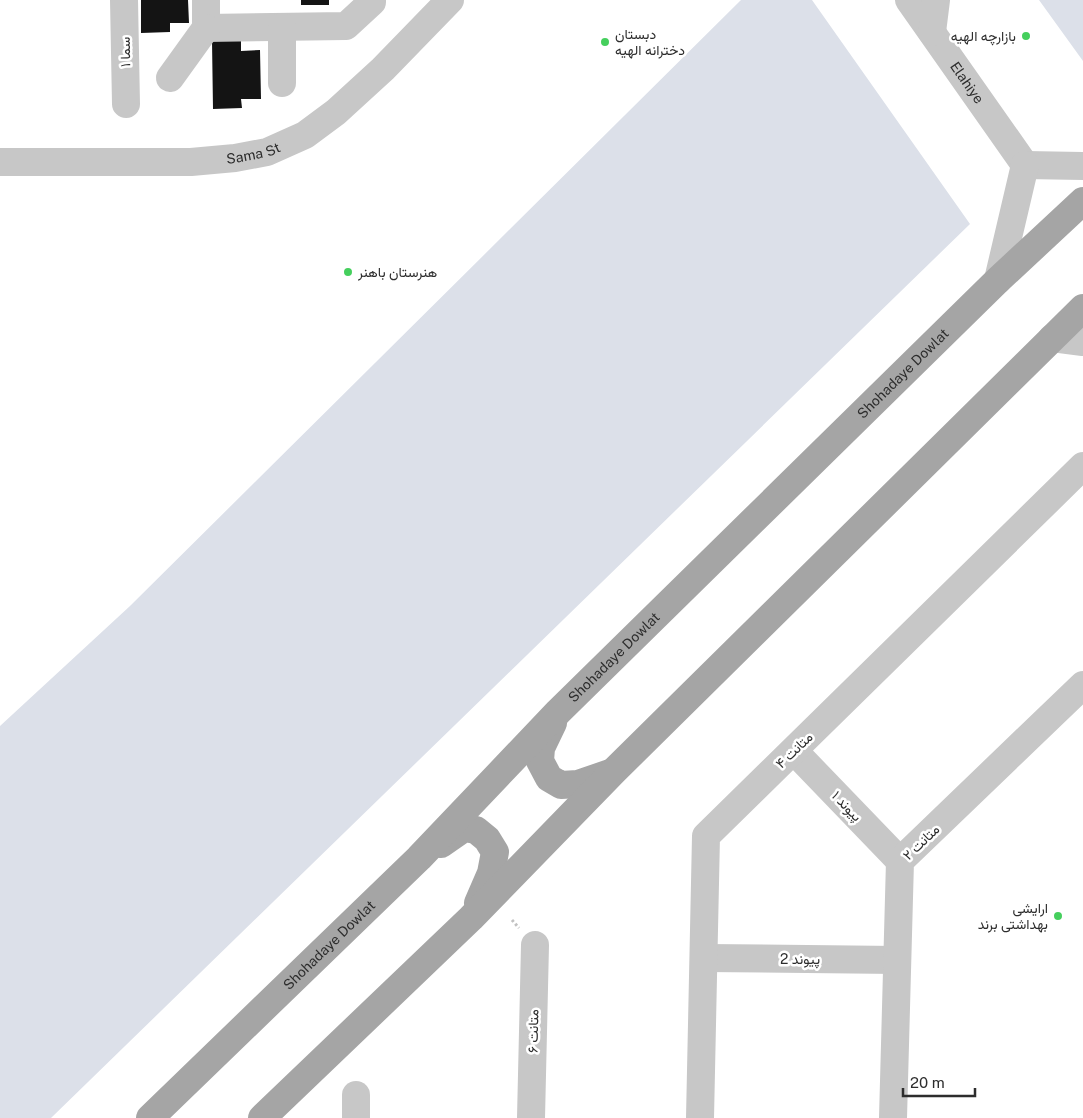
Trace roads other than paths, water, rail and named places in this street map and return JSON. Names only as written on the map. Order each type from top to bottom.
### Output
[{"type":"main road","name":"Shohadaye Dowlat","points":[[150,1118],[419,858],[558,712],[998,280],[1083,201]]},
{"type":"main road","points":[[262,1118],[471,918],[614,771],[1083,308]]},
{"type":"main road","points":[[558,712],[542,748],[540,761],[549,778],[561,785],[578,784],[614,771]]},
{"type":"main road","points":[[419,858],[464,828],[476,830],[487,839],[495,852],[491,873],[471,918]]},
{"type":"street","name":"سما ۱","points":[[124,0],[126,104]]},
{"type":"street","points":[[170,78],[206,28],[206,0]]},
{"type":"street","points":[[206,28],[346,26],[372,0]]},
{"type":"street","name":"Sama St","points":[[0,162],[191,162],[235,158],[267,152],[305,135],[336,112],[383,68],[450,0]]},
{"type":"street","name":"Elahiye","points":[[909,0],[1025,165]]},
{"type":"street","points":[[932,32],[936,0]]},
{"type":"street","points":[[282,27],[282,83]]},
{"type":"street","points":[[998,280],[1025,165],[1083,166]]},
{"type":"street","points":[[1052,338],[1083,342]]},
{"type":"street","name":"متانت ۴","points":[[700,1118],[706,836],[1083,466]]},
{"type":"street","name":"متانت ۲","points":[[893,1118],[900,861],[1083,685]]},
{"type":"street","name":"پیوند ۱","points":[[794,751],[900,861]]},
{"type":"street","name":"متانت ۶","points":[[531,1118],[535,945]]},
{"type":"street","name":"پیوند 2","points":[[704,958],[897,960]]},
{"type":"place","name":"بازارچه الهیه","points":[[1026,36]]},
{"type":"place","name":"دبستان دخترانه الهیه","points":[[605,42]]},
{"type":"place","name":"هنرستان باهنر","points":[[348,272]]},
{"type":"place","name":"ارایشی بهداشتی برند","points":[[1058,916]]}]
